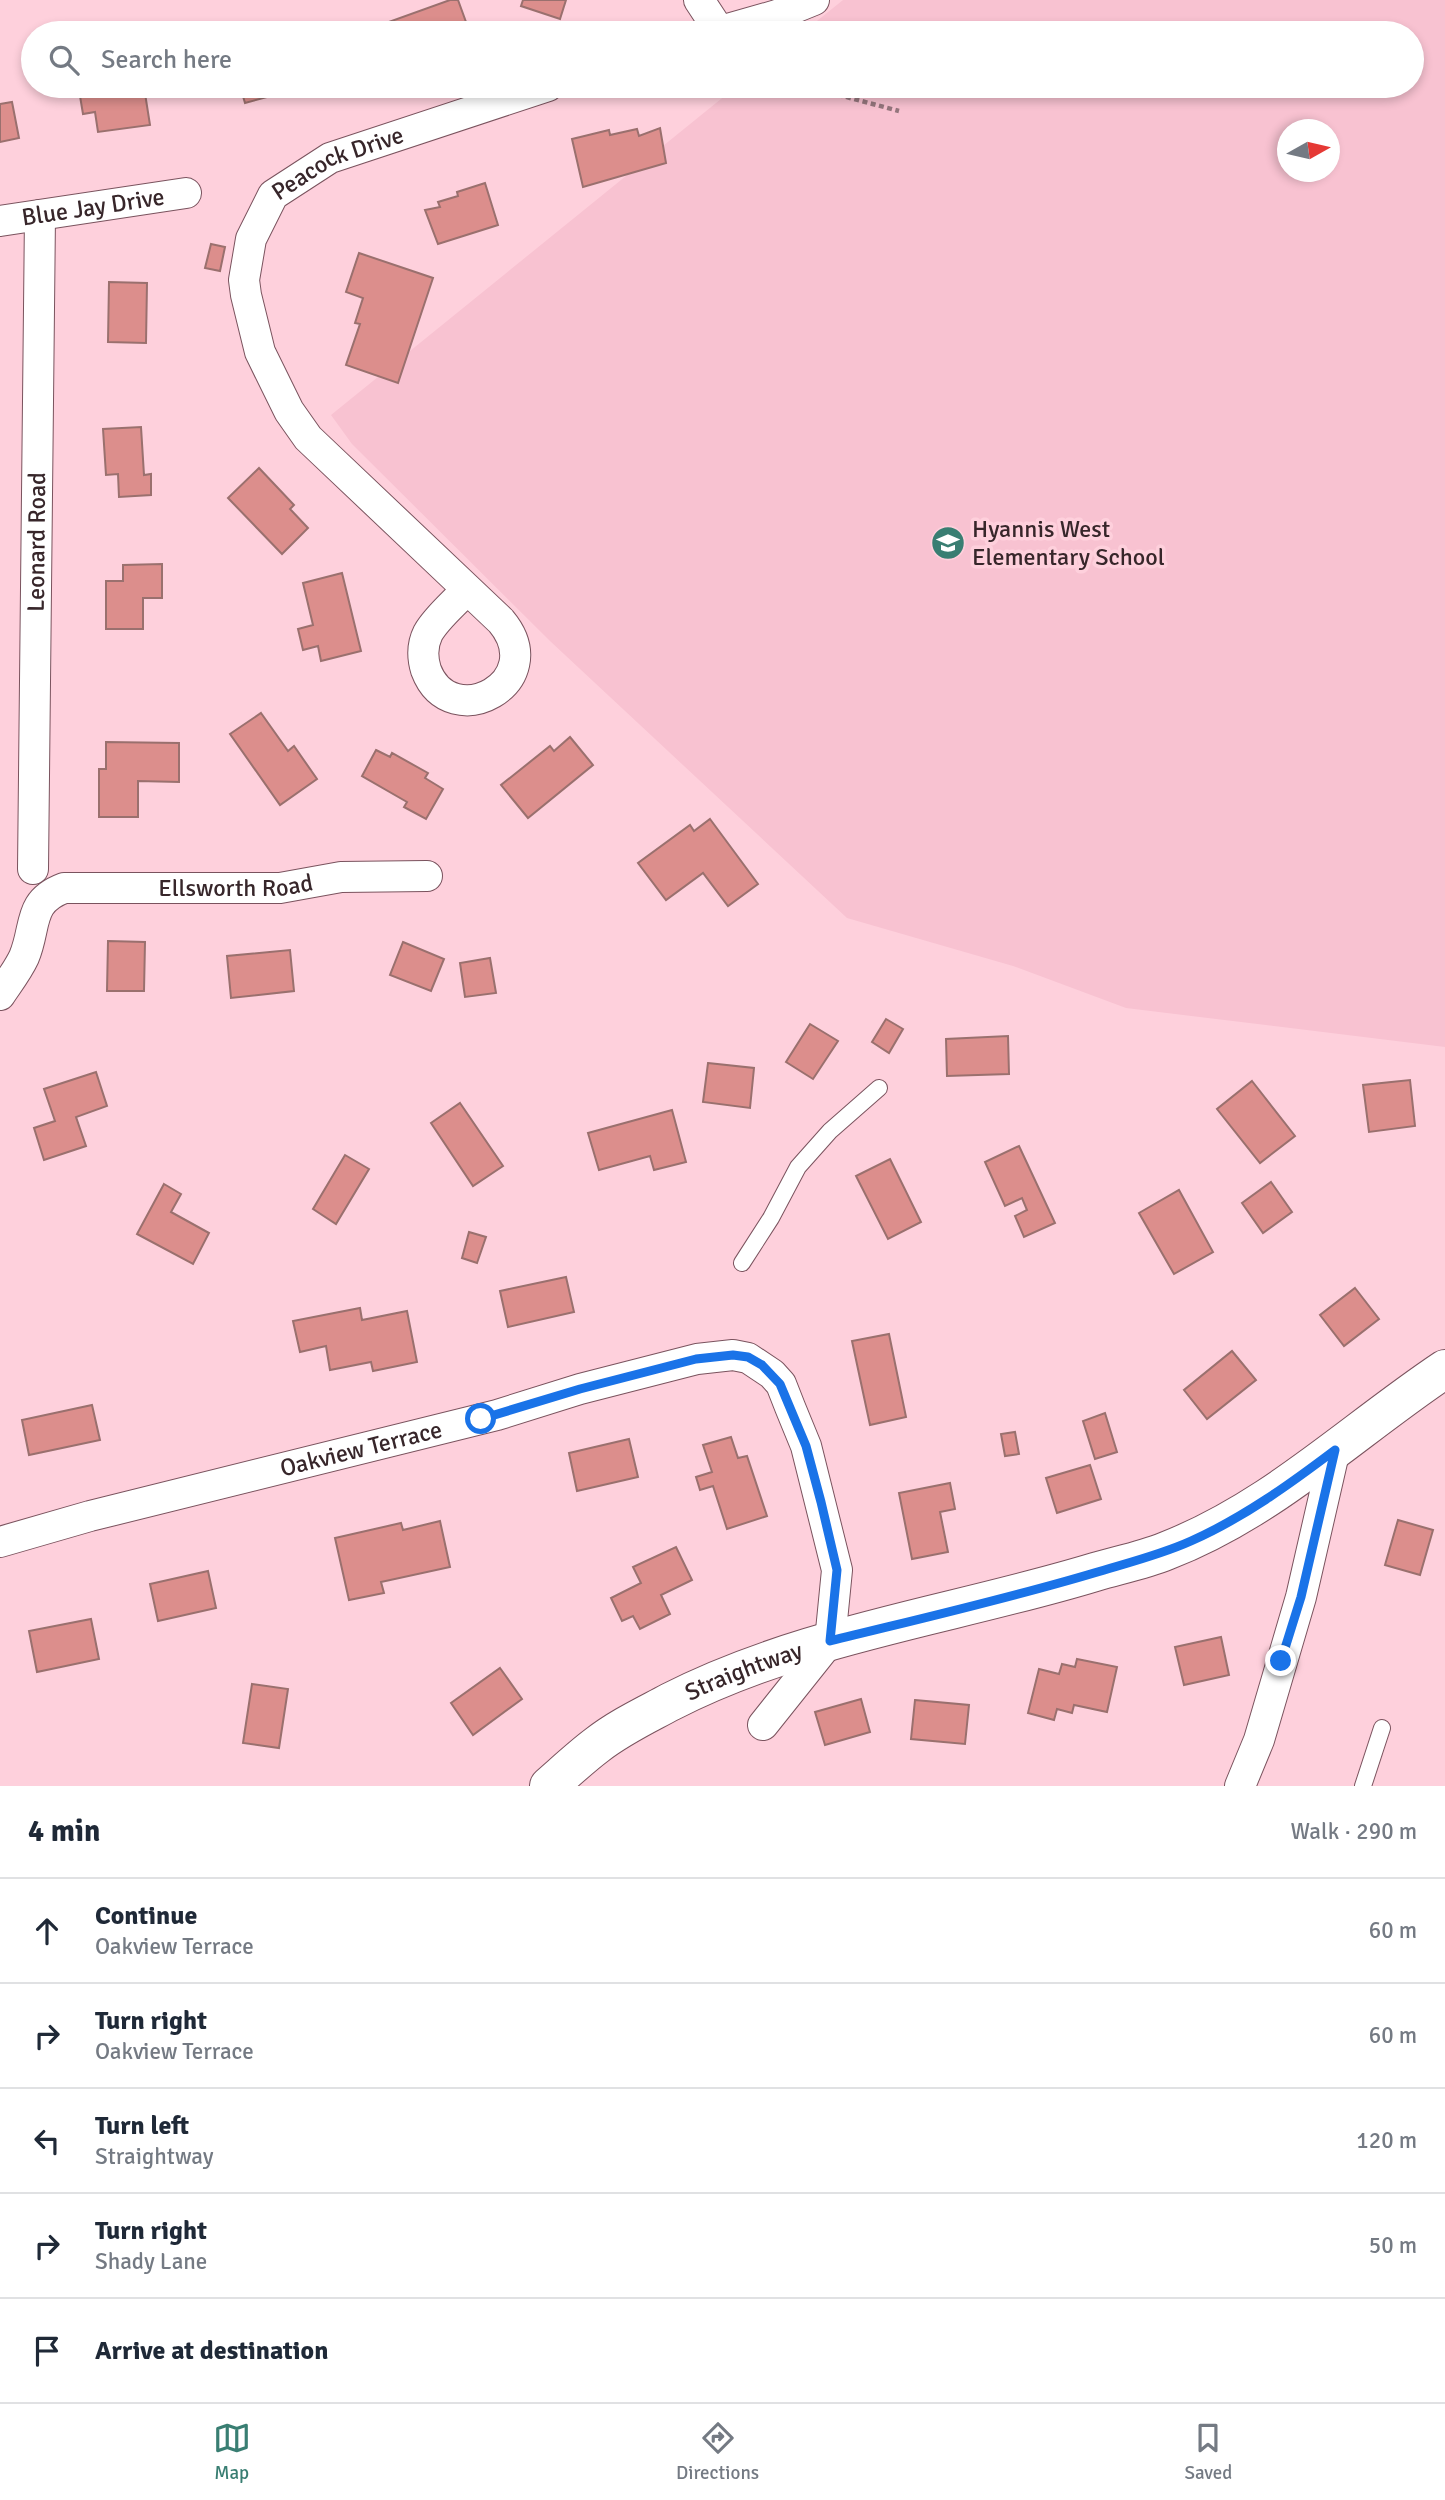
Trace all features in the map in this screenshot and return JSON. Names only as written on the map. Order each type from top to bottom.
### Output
[{"type":"street","points":[[699,0],[711,21]]},
{"type":"street","points":[[756,21],[814,0]]},
{"type":"street","name":"Peacock Drive","points":[[467,589],[308,438],[289,411],[260,352],[244,280],[251,239],[273,195],[330,158],[512,98]]},
{"type":"street","name":"Blue Jay Drive","points":[[0,221],[186,193]]},
{"type":"street","name":"Leonard Road","points":[[33,869],[40,215]]},
{"type":"street","name":"Ellsworth Road","points":[[0,995],[23,957],[37,908],[44,898],[64,888],[259,888],[301,885],[341,877],[427,876]]},
{"type":"street","name":"Oakview Terrace","points":[[0,1542],[90,1516],[497,1415],[580,1389],[696,1359],[733,1355],[748,1357],[762,1365],[780,1384],[806,1446],[837,1570],[830,1641]]},
{"type":"street","name":"Straightway","points":[[549,1786],[599,1744],[659,1707],[716,1680],[830,1641],[1035,1591],[1193,1541],[1276,1494],[1407,1394],[1445,1369]]},
{"type":"street","points":[[1240,1786],[1259,1740],[1301,1597],[1335,1450]]},
{"type":"street","points":[[763,1726],[830,1641]]},
{"type":"lane","points":[[743,1263],[799,1167],[830,1131],[879,1088]]},
{"type":"lane","points":[[1363,1786],[1382,1728]]},
{"type":"path","points":[[850,98],[899,111]]},
{"type":"shaded area","name":"Hyannis West Elementary School","points":[[843,0],[1445,0],[1445,1047],[1126,1008],[1013,966],[847,918],[550,641],[352,444],[331,415],[722,98],[1424,98],[1424,21],[817,21]]},
{"type":"building","points":[[450,0],[458,0],[466,21],[391,21]]},
{"type":"building","points":[[523,0],[566,0],[560,19],[521,6]]},
{"type":"building","points":[[80,98],[146,98],[150,125],[98,132],[95,112],[83,114]]},
{"type":"building","points":[[244,98],[264,98],[245,103]]},
{"type":"building","points":[[12,102],[19,138],[0,142],[0,104]]},
{"type":"building","points":[[660,128],[666,163],[583,187],[572,139],[609,130],[610,135],[637,129],[639,136]]},
{"type":"building","points":[[485,183],[498,225],[438,244],[425,210],[440,207],[438,202],[458,196],[457,192]]},
{"type":"building","points":[[211,244],[225,247],[220,271],[205,268]]},
{"type":"building","points":[[359,253],[433,278],[398,383],[346,365],[360,324],[355,323],[363,298],[346,292]]},
{"type":"building","points":[[109,282],[147,283],[146,343],[108,342]]},
{"type":"building","points":[[141,427],[144,475],[151,474],[151,495],[119,497],[118,474],[106,475],[103,429]]},
{"type":"building","points":[[259,468],[294,505],[290,509],[308,528],[282,554],[228,498]]},
{"type":"building","points":[[162,564],[162,598],[143,598],[143,629],[106,629],[106,581],[123,581],[123,565]]},
{"type":"building","points":[[342,573],[361,651],[321,661],[318,646],[303,650],[298,629],[313,625],[303,583]]},
{"type":"building","points":[[261,713],[288,751],[294,746],[317,779],[280,805],[230,734]]},
{"type":"building","points":[[570,737],[593,765],[528,818],[501,785],[550,746],[554,751]]},
{"type":"building","points":[[106,742],[179,743],[179,782],[138,781],[138,817],[99,817],[99,769],[106,769]]},
{"type":"building","points":[[376,750],[390,757],[392,753],[428,773],[425,778],[443,789],[426,819],[404,807],[407,802],[362,776]]},
{"type":"building","points":[[710,819],[758,884],[728,906],[703,873],[666,900],[638,863],[690,825],[694,831]]},
{"type":"building","points":[[108,941],[145,942],[144,991],[107,991]]},
{"type":"building","points":[[403,942],[444,959],[431,991],[390,975]]},
{"type":"building","points":[[290,950],[294,991],[231,998],[227,956]]},
{"type":"building","points":[[490,958],[496,993],[465,997],[460,963]]},
{"type":"building","points":[[886,1019],[903,1029],[889,1053],[872,1042]]},
{"type":"building","points":[[810,1024],[838,1041],[813,1079],[786,1062]]},
{"type":"building","points":[[1008,1036],[1009,1074],[947,1076],[946,1039]]},
{"type":"building","points":[[708,1063],[754,1068],[750,1108],[703,1102]]},
{"type":"building","points":[[96,1072],[107,1106],[76,1117],[86,1146],[44,1160],[34,1128],[55,1121],[44,1089]]},
{"type":"building","points":[[1410,1080],[1415,1126],[1369,1132],[1363,1085]]},
{"type":"building","points":[[1252,1081],[1295,1136],[1260,1163],[1217,1109]]},
{"type":"building","points":[[460,1103],[503,1166],[473,1186],[431,1123]]},
{"type":"building","points":[[672,1110],[686,1162],[654,1170],[650,1156],[599,1170],[588,1133]]},
{"type":"building","points":[[1019,1146],[1055,1223],[1024,1237],[1015,1216],[1027,1210],[1022,1198],[1005,1206],[985,1162]]},
{"type":"building","points":[[345,1155],[369,1169],[336,1224],[313,1209]]},
{"type":"building","points":[[890,1159],[921,1222],[888,1239],[856,1176]]},
{"type":"building","points":[[1271,1182],[1292,1212],[1263,1233],[1242,1203]]},
{"type":"building","points":[[164,1184],[181,1194],[171,1212],[209,1233],[193,1264],[137,1234]]},
{"type":"building","points":[[1179,1190],[1213,1252],[1174,1274],[1139,1213]]},
{"type":"building","points":[[469,1232],[486,1237],[477,1263],[462,1258]]},
{"type":"building","points":[[566,1277],[574,1312],[508,1327],[500,1291]]},
{"type":"building","points":[[1355,1288],[1379,1319],[1344,1346],[1320,1315]]},
{"type":"building","points":[[360,1308],[362,1320],[407,1311],[417,1362],[373,1371],[371,1362],[330,1370],[326,1346],[300,1352],[293,1321]]},
{"type":"building","points":[[889,1334],[906,1417],[870,1425],[852,1341]]},
{"type":"building","points":[[1232,1351],[1256,1380],[1207,1419],[1184,1390]]},
{"type":"building","points":[[92,1405],[100,1440],[29,1455],[22,1420]]},
{"type":"building","points":[[1105,1413],[1117,1452],[1095,1459],[1083,1421]]},
{"type":"building","points":[[1015,1432],[1019,1454],[1005,1456],[1001,1434]]},
{"type":"building","points":[[731,1437],[738,1458],[747,1456],[767,1516],[727,1529],[713,1486],[700,1490],[696,1477],[712,1472],[703,1445]]},
{"type":"building","points":[[629,1439],[638,1477],[577,1491],[569,1453]]},
{"type":"building","points":[[1090,1465],[1101,1499],[1057,1513],[1046,1478]]},
{"type":"building","points":[[950,1483],[955,1509],[940,1512],[948,1552],[912,1559],[899,1493]]},
{"type":"building","points":[[1398,1520],[1433,1530],[1420,1575],[1385,1565]]},
{"type":"building","points":[[440,1521],[450,1567],[381,1582],[384,1593],[349,1600],[335,1538],[401,1523],[403,1530]]},
{"type":"building","points":[[676,1547],[692,1580],[661,1595],[670,1614],[640,1629],[633,1616],[622,1621],[611,1598],[641,1583],[633,1567]]},
{"type":"building","points":[[208,1571],[216,1608],[158,1621],[150,1584]]},
{"type":"building","points":[[91,1619],[99,1659],[37,1672],[29,1631]]},
{"type":"building","points":[[1221,1637],[1229,1675],[1184,1685],[1175,1647]]},
{"type":"building","points":[[1077,1659],[1117,1667],[1107,1712],[1074,1705],[1072,1713],[1057,1709],[1054,1720],[1028,1713],[1039,1669],[1059,1674],[1062,1664],[1075,1667]]},
{"type":"building","points":[[500,1668],[522,1699],[473,1735],[451,1703]]},
{"type":"building","points":[[252,1684],[288,1689],[279,1748],[243,1743]]},
{"type":"building","points":[[861,1699],[870,1732],[825,1745],[815,1712]]},
{"type":"building","points":[[915,1700],[969,1705],[965,1744],[911,1739]]},
{"type":"place","name":"Hyannis West Elementary School","points":[[948,543]]},
{"type":"route","points":[[481,1419],[580,1389],[696,1359],[733,1355],[748,1357],[762,1365],[780,1384],[806,1446],[821,1502],[837,1570],[830,1641],[1035,1591],[1162,1553],[1193,1541],[1243,1514],[1276,1494],[1335,1450],[1301,1597],[1281,1661]]}]
